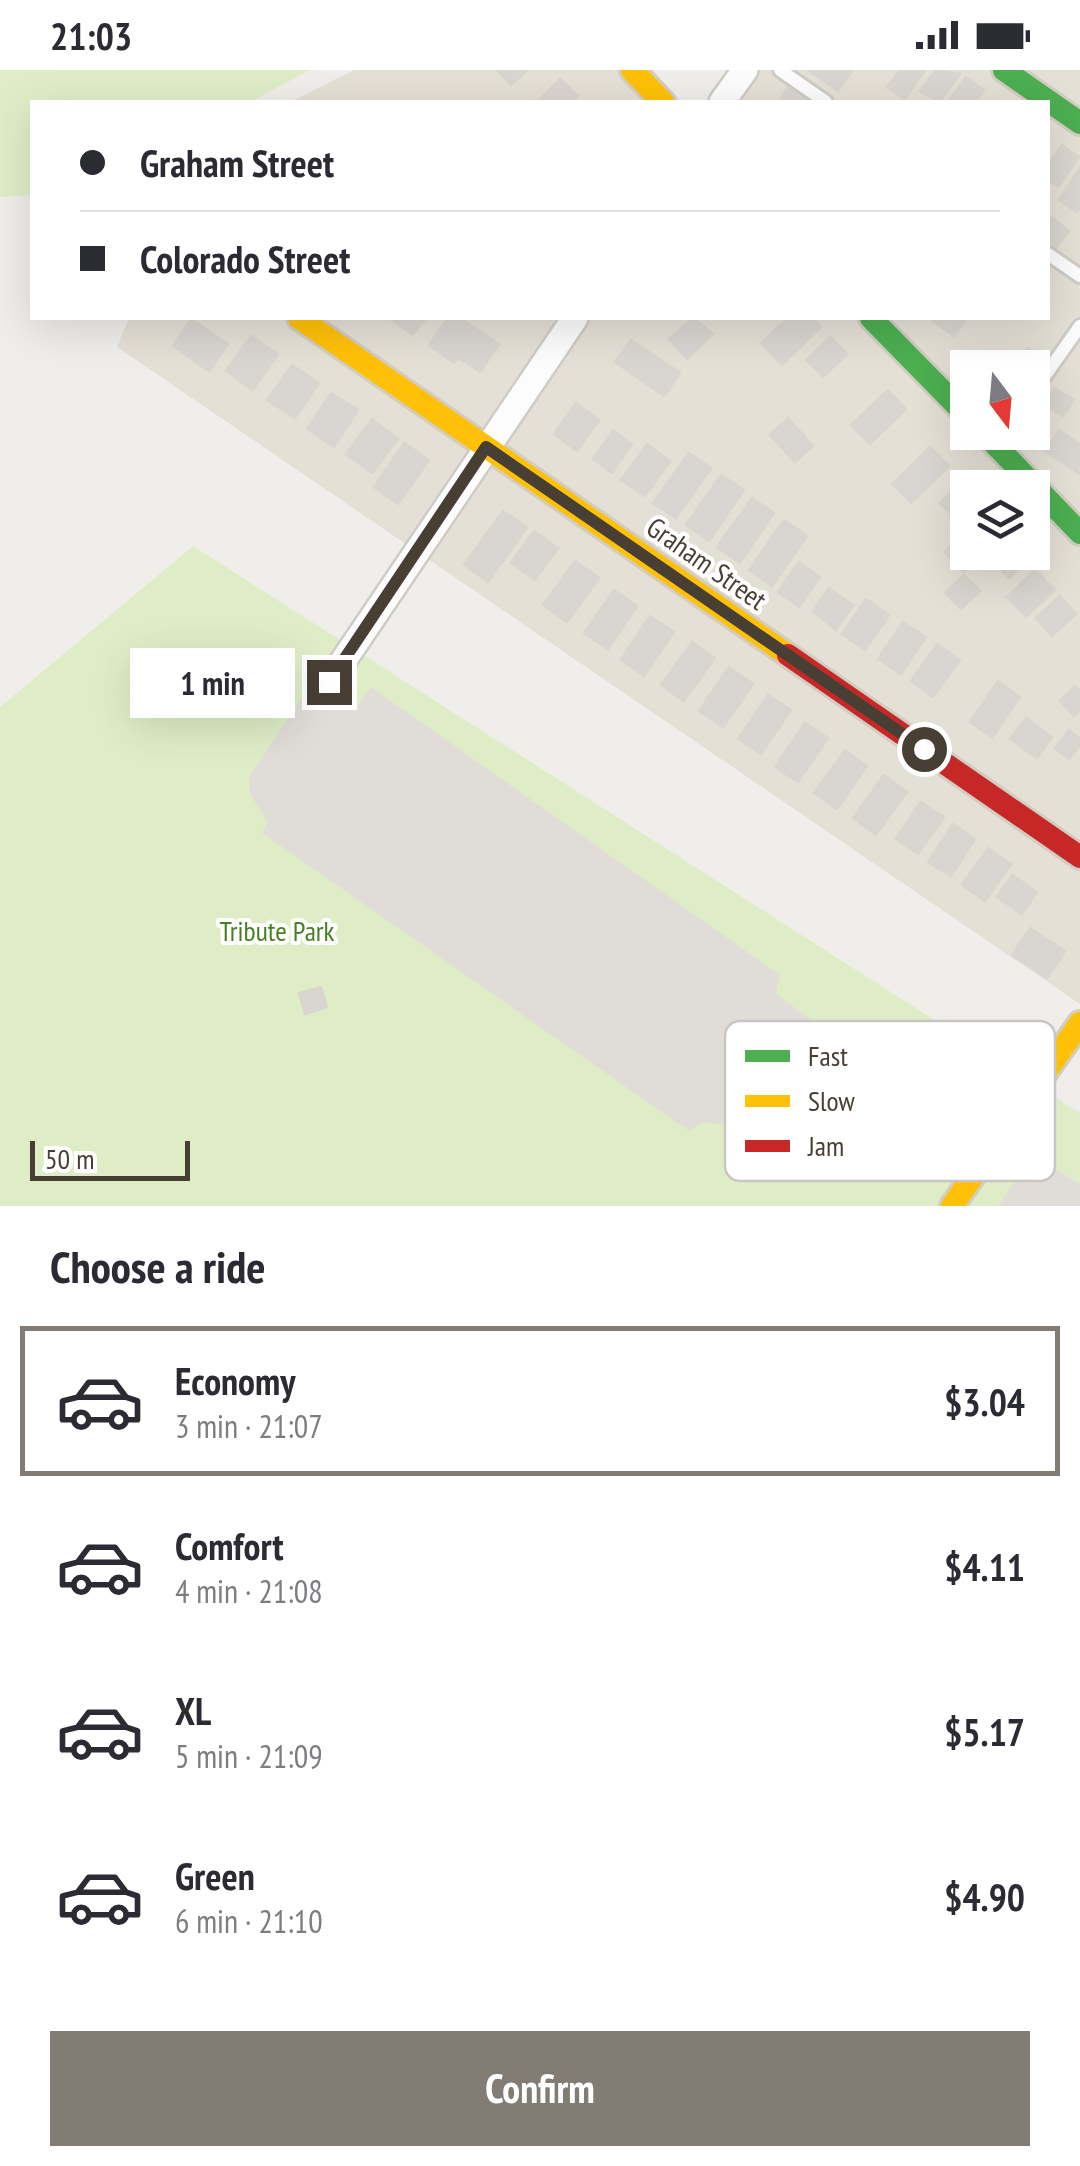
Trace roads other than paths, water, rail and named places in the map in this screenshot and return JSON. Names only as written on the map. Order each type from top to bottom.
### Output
[{"type":"street","points":[[632,70],[661,100]]},
{"type":"street","points":[[723,100],[744,70]]},
{"type":"street","points":[[1004,70],[1047,100]]},
{"type":"street","points":[[1050,102],[1080,123]]},
{"type":"street","name":"Graham Street","points":[[303,320],[1080,857]]},
{"type":"street","points":[[329,682],[574,320]]},
{"type":"street","points":[[873,320],[950,399]]},
{"type":"street","points":[[1007,450],[1080,533]]},
{"type":"street","points":[[1055,1059],[1080,1023]]},
{"type":"street","points":[[952,1206],[969,1181]]},
{"type":"lane","points":[[780,70],[823,100]]},
{"type":"lane","points":[[1050,255],[1080,276]]},
{"type":"lane","points":[[1050,368],[1080,326]]},
{"type":"park label","name":"Tribute Park","points":[[277,930]]}]
